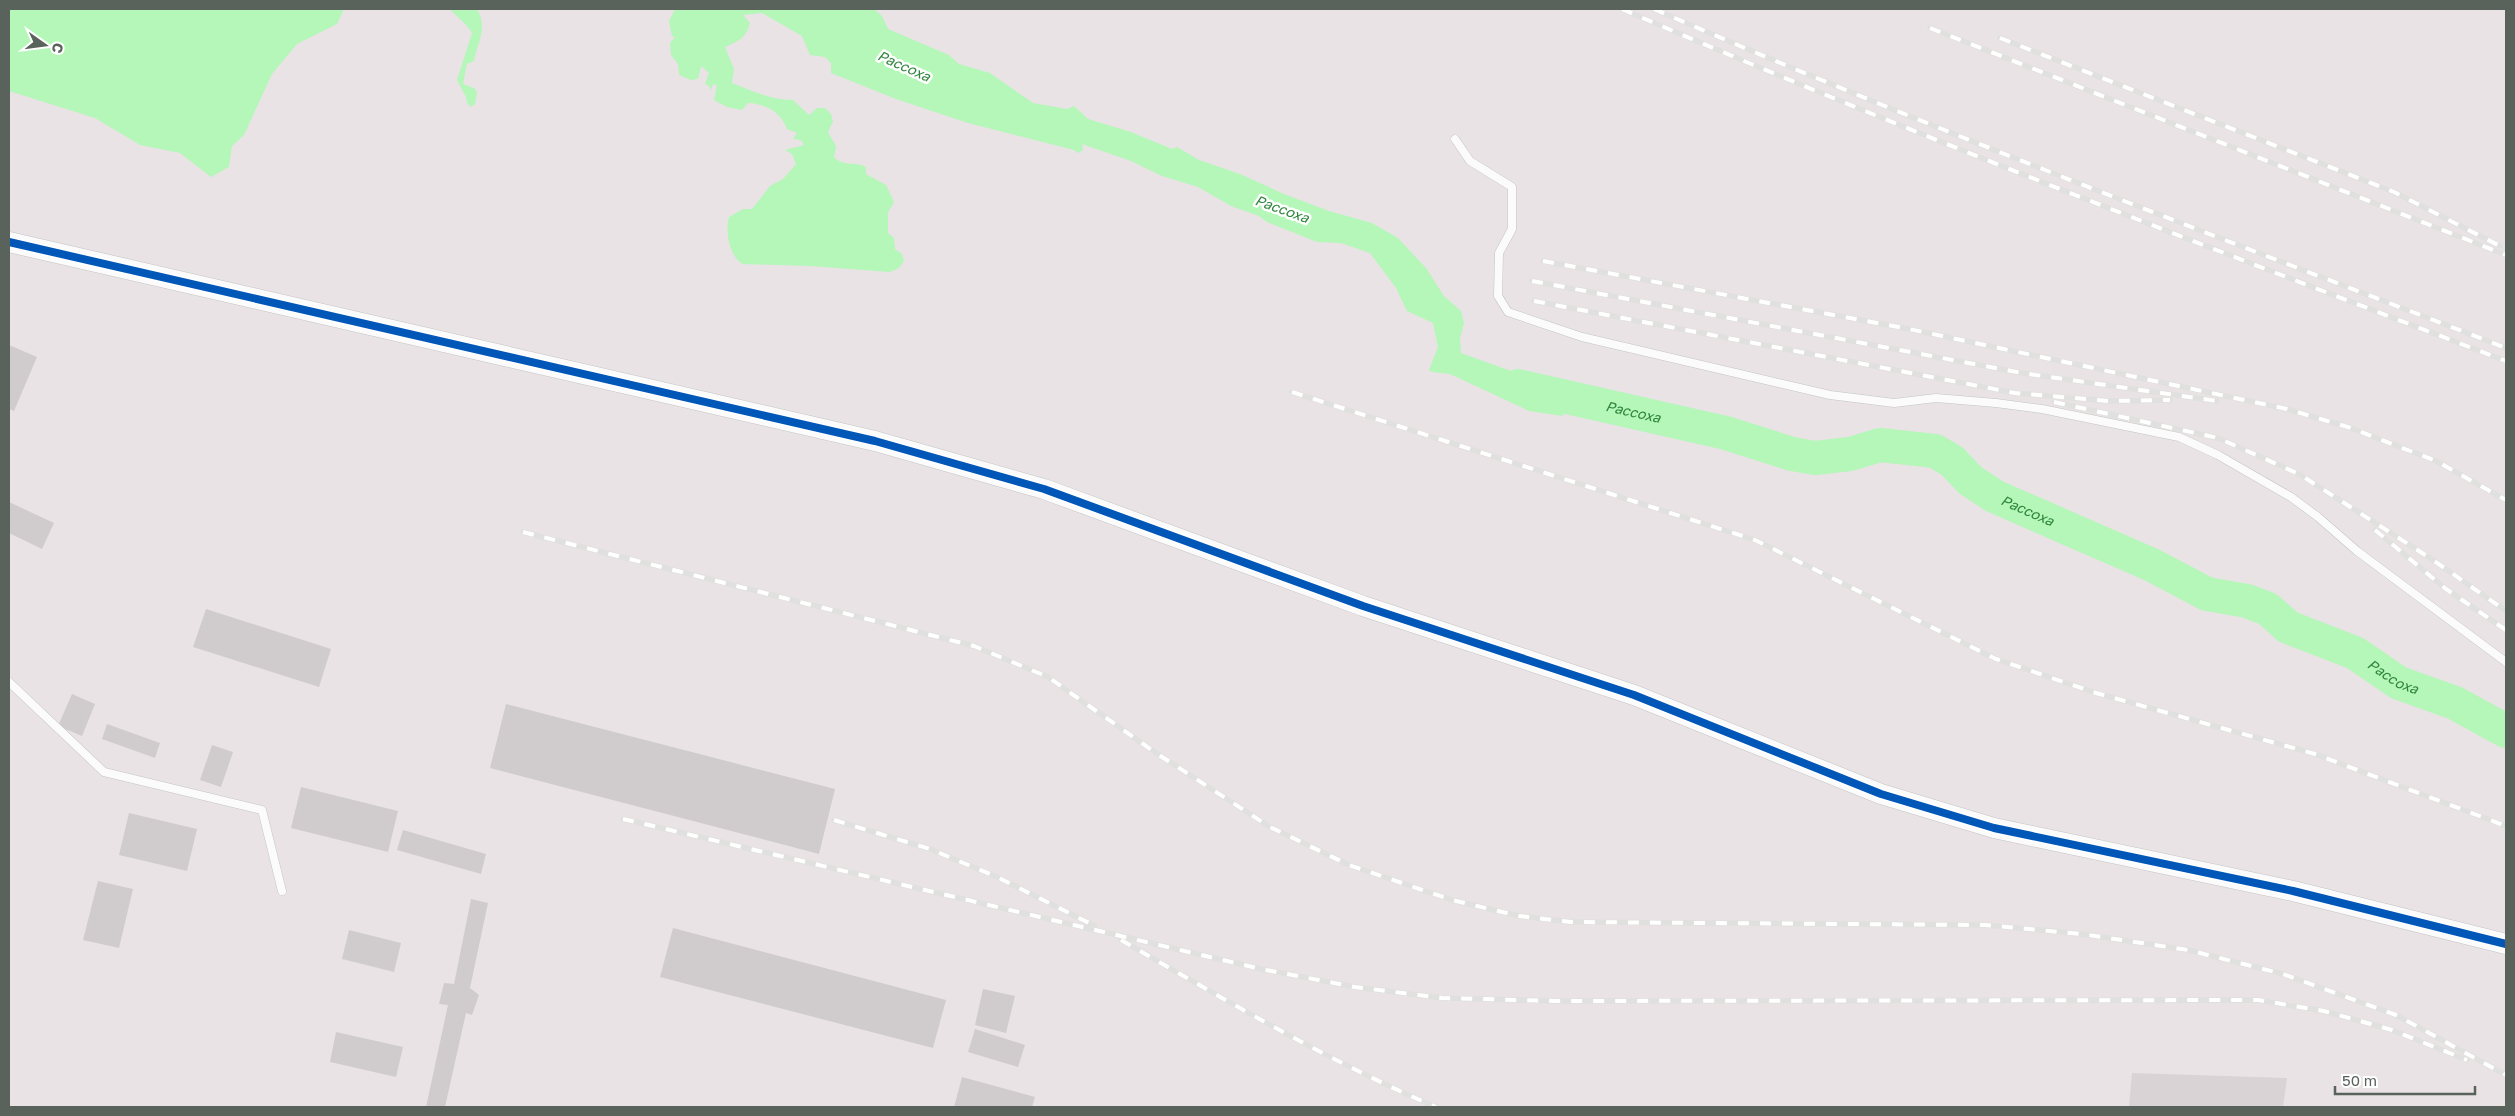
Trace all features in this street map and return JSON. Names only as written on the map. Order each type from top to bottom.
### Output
[{"type":"street","points":[[9,242],[875,441],[1044,489],[1363,606],[1634,695],[1881,794],[1994,828],[2293,891],[2506,944]]},
{"type":"lane","points":[[1455,139],[1470,161],[1512,187],[1512,229],[1499,253],[1498,296],[1508,312],[1582,337],[1830,395],[1894,402],[1936,398],[1996,403],[2042,409],[2178,437],[2218,455],[2291,497],[2318,517],[2357,552],[2506,662]]},
{"type":"lane","points":[[9,682],[104,772],[262,810],[282,891]]},
{"type":"shaded area","points":[[2132,1073],[2287,1078],[2283,1107],[2129,1107]]},
{"type":"water","points":[[9,9],[344,9],[337,24],[297,44],[272,74],[244,135],[232,146],[229,167],[211,177],[180,153],[140,145],[95,118],[9,91]]},
{"type":"water","points":[[450,9],[477,9],[482,22],[481,35],[474,61],[467,64],[463,84],[474,88],[477,92],[475,104],[471,107],[467,103],[457,80],[472,33]]},
{"type":"water","points":[[675,9],[874,9],[882,16],[888,29],[949,55],[959,64],[990,73],[1033,103],[1067,109],[1074,106],[1088,119],[1131,132],[1172,149],[1177,147],[1199,160],[1240,174],[1284,194],[1329,211],[1372,223],[1398,238],[1426,268],[1444,296],[1461,311],[1464,323],[1460,338],[1461,353],[1511,371],[1563,381],[1563,416],[1529,411],[1450,374],[1429,370],[1438,347],[1433,323],[1407,311],[1396,288],[1370,253],[1341,243],[1317,242],[1267,222],[1259,216],[1231,206],[1198,187],[1162,176],[1131,161],[1082,144],[1083,150],[1078,153],[1074,150],[968,123],[896,99],[831,73],[831,63],[825,57],[810,55],[802,36],[762,13],[743,15],[750,23],[744,36],[725,47],[734,69],[732,83],[769,97],[793,100],[809,115],[817,108],[825,108],[831,114],[833,121],[828,132],[836,146],[834,157],[841,162],[866,167],[866,174],[886,185],[894,202],[888,212],[888,233],[894,238],[895,249],[902,254],[904,261],[899,268],[890,272],[810,266],[743,264],[734,256],[729,243],[729,217],[743,209],[752,209],[770,186],[783,179],[796,164],[792,154],[785,150],[804,145],[801,140],[793,139],[797,133],[787,129],[781,118],[767,107],[748,103],[742,110],[727,107],[714,100],[717,85],[713,84],[711,90],[705,84],[709,73],[701,66],[698,79],[691,80],[679,75],[678,64],[671,55],[670,43],[675,37],[672,36],[669,21]]},
{"type":"building","points":[[9,345],[37,357],[14,411],[9,409]]},
{"type":"building","points":[[9,502],[54,523],[42,549],[9,533]]},
{"type":"building","points":[[206,609],[331,649],[319,687],[193,647]]},
{"type":"building","points":[[72,694],[95,704],[82,736],[58,726]]},
{"type":"building","points":[[506,704],[835,789],[819,854],[490,768]]},
{"type":"building","points":[[107,724],[160,743],[155,758],[102,739]]},
{"type":"building","points":[[212,745],[233,752],[221,787],[200,780]]},
{"type":"building","points":[[301,787],[398,811],[388,852],[291,828]]},
{"type":"building","points":[[129,813],[197,829],[187,871],[119,855]]},
{"type":"building","points":[[403,830],[486,854],[481,874],[397,850]]},
{"type":"building","points":[[98,881],[133,889],[119,948],[83,940]]},
{"type":"building","points":[[471,899],[488,903],[470,988],[479,995],[472,1015],[466,1013],[445,1107],[426,1107],[448,1005],[439,1004],[444,983],[454,984]]},
{"type":"building","points":[[673,928],[946,1000],[933,1048],[660,977]]},
{"type":"building","points":[[349,930],[401,943],[394,972],[342,959]]},
{"type":"building","points":[[983,989],[1015,996],[1006,1033],[975,1025]]},
{"type":"building","points":[[975,1029],[1025,1045],[1018,1067],[968,1052]]},
{"type":"building","points":[[336,1032],[403,1047],[396,1077],[330,1062]]},
{"type":"building","points":[[962,1077],[1035,1097],[1032,1107],[954,1107]]},
{"type":"waterway","name":"Рассоха","points":[[1518,386],[1726,433],[1792,454],[1815,458],[1850,454],[1880,445],[1935,451],[1952,461],[1970,480],[1994,496],[2152,565],[2207,594],[2247,601],[2268,609],[2288,627],[2355,653],[2399,683],[2455,703],[2506,731]]},
{"type":"railway","points":[[1622,9],[1731,56],[1952,146],[2506,361]]},
{"type":"railway","points":[[1654,9],[1971,141],[2506,348]]},
{"type":"railway","points":[[1930,28],[2506,255]]},
{"type":"railway","points":[[2000,38],[2394,192],[2500,246]]},
{"type":"railway","points":[[1543,261],[1909,329],[2287,409],[2351,428],[2436,461],[2506,500]]},
{"type":"railway","points":[[1532,281],[2022,373],[2217,401]]},
{"type":"railway","points":[[1534,301],[2015,393],[2109,401],[2170,400]]},
{"type":"railway","points":[[1292,392],[1755,540],[1996,659],[2096,693],[2315,754],[2506,826]]},
{"type":"railway","points":[[2054,402],[2218,438],[2299,474],[2430,558],[2506,611]]},
{"type":"railway","points":[[2375,530],[2446,589],[2506,630]]},
{"type":"railway","points":[[523,532],[974,646],[1048,677],[1156,753],[1270,827],[1349,865],[1452,900],[1519,916],[1571,922],[1985,925],[2082,934],[2188,950],[2283,974],[2396,1015],[2506,1075]]},
{"type":"railway","points":[[623,819],[1261,969],[1355,987],[1442,998],[1558,1001],[2258,1000],[2324,1011],[2392,1030],[2467,1060]]},
{"type":"railway","points":[[834,820],[930,849],[997,877],[1095,926]]},
{"type":"railway","points":[[1121,940],[1315,1049],[1436,1107]]},
{"type":"cycle path","points":[[9,242],[875,441],[1044,489],[1363,606],[1634,695],[1881,794],[1994,828],[2293,891],[2506,944]]}]
